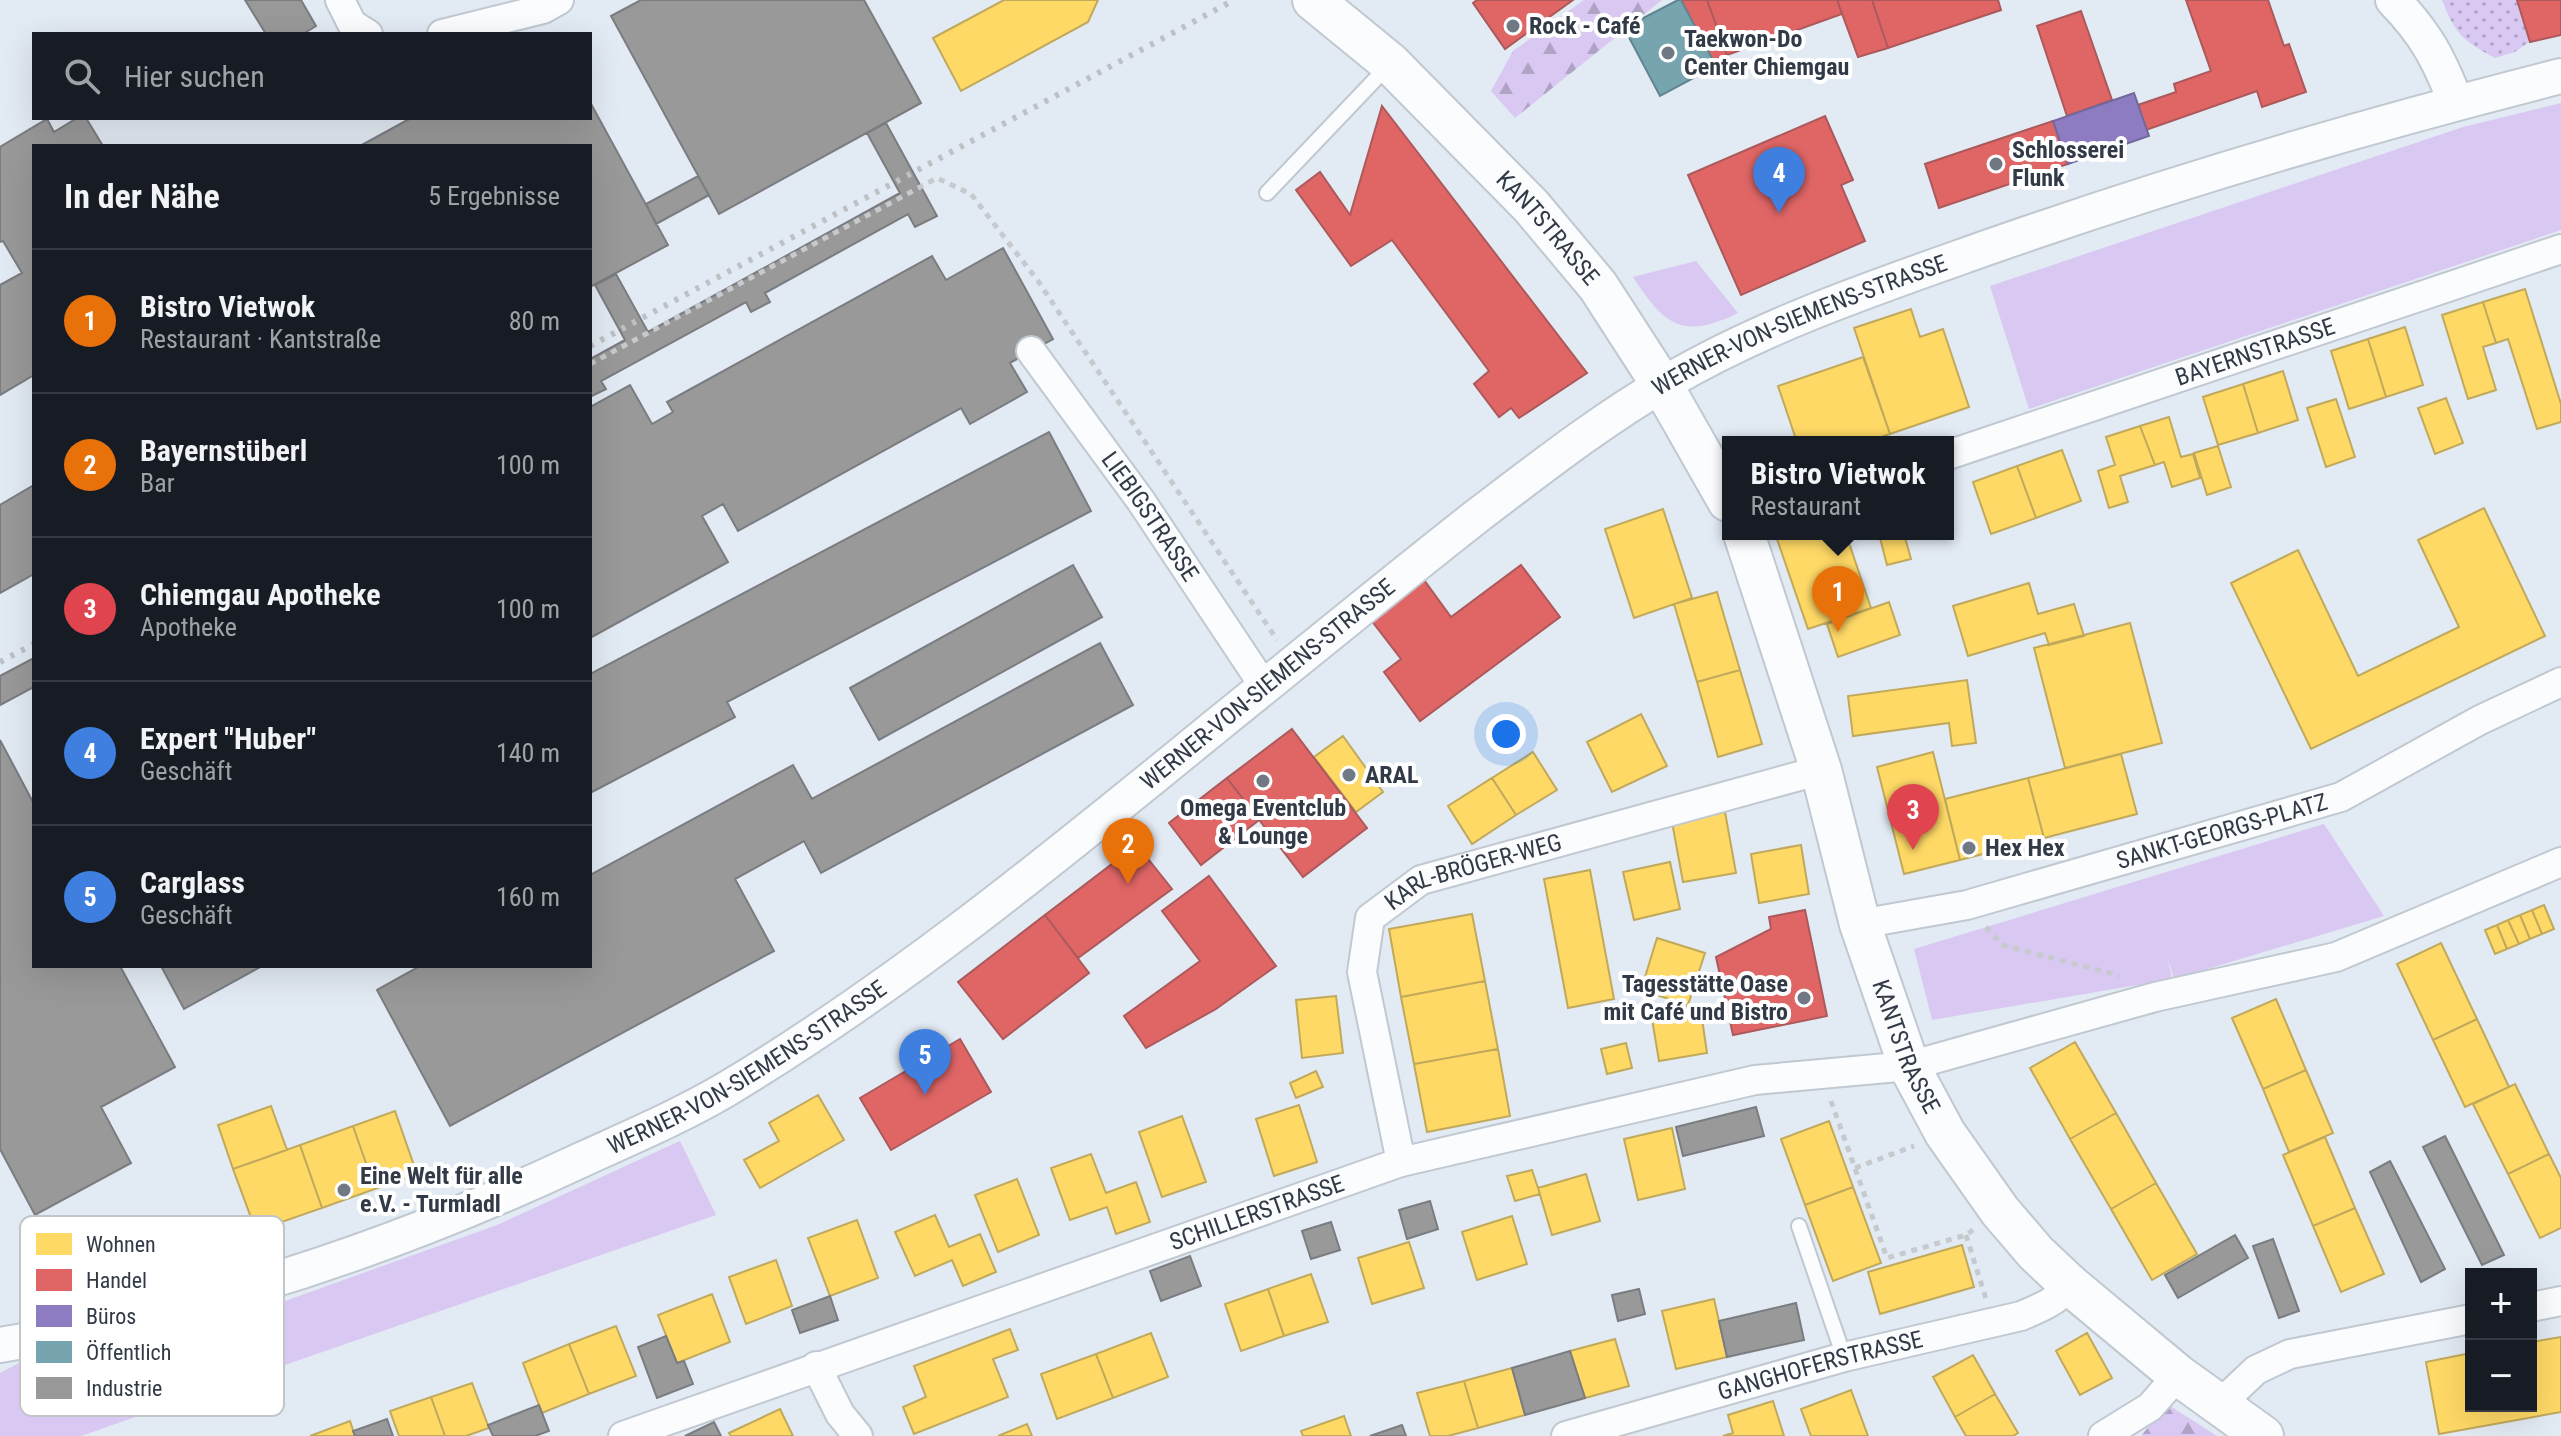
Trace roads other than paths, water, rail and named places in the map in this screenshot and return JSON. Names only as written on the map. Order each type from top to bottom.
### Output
[{"type":"main road","name":"KANTSTRASSE","points":[[1313,0],[1390,63],[1531,206],[1598,286],[1662,385],[1722,490]]},
{"type":"main road","name":"KANTSTRASSE","points":[[1746,540],[1821,770],[1860,924],[1909,1066],[1945,1133],[2000,1211],[2070,1285],[2178,1375],[2263,1436]]},
{"type":"street","points":[[340,0],[352,24],[365,32]]},
{"type":"street","points":[[450,32],[543,9],[559,0]]},
{"type":"street","points":[[2393,0],[2419,26],[2441,65],[2456,103]]},
{"type":"street","name":"WERNER-VON-SIEMENS-STRASSE","points":[[284,1275],[401,1238],[494,1201],[717,1095],[864,1001],[981,915],[1386,587],[1569,445],[1662,385],[1725,350],[1898,279],[2209,174],[2561,76]]},
{"type":"street","name":"BAYERNSTRASSE","points":[[1954,453],[2561,249]]},
{"type":"street","name":"LIEBIGSTRASSE","points":[[1031,351],[1141,501],[1264,686]]},
{"type":"street","name":"SANKT-GEORGS-PLATZ","points":[[1860,924],[1967,905],[2341,797],[2480,720],[2561,682]]},
{"type":"street","name":"KARL-BRÖGER-WEG","points":[[1401,1162],[1362,972],[1370,918],[1421,880],[1821,770]]},
{"type":"street","points":[[1909,1066],[2155,997],[2336,957],[2561,862]]},
{"type":"street","name":"SCHILLERSTRASSE","points":[[623,1436],[1401,1162],[1755,1080],[1909,1066]]},
{"type":"street","name":"GANGHOFERSTRASSE","points":[[1566,1436],[1844,1357],[1994,1323],[2045,1306],[2061,1296],[2070,1285]]},
{"type":"street","points":[[2537,1306],[2561,1301]]},
{"type":"street","points":[[2221,1403],[2256,1370],[2290,1354],[2465,1320]]},
{"type":"street","name":"WERNER-VON-SIEMENS-STRASSE","points":[[0,1345],[20,1342]]},
{"type":"street","points":[[816,1366],[840,1414],[858,1436]]},
{"type":"street","points":[[2103,1436],[2150,1407],[2178,1375]]},
{"type":"lane","points":[[1267,193],[1390,63]]},
{"type":"lane","points":[[1799,1226],[1844,1357]]},
{"type":"railway","points":[[592,345],[1234,0]]},
{"type":"railway","points":[[0,662],[32,645]]},
{"type":"place","name":"Rock - Café","points":[[1513,26]]},
{"type":"place","name":"Taekwon-Do Center Chiemgau","points":[[1668,53]]},
{"type":"place","name":"Schlosserei Flunk","points":[[1996,164]]},
{"type":"place","name":"Expert \"Huber\"","points":[[1779,213]]},
{"type":"place","name":"Bistro Vietwok","points":[[1838,632]]},
{"type":"place","name":"ARAL","points":[[1349,775]]},
{"type":"place","name":"Omega Eventclub & Lounge","points":[[1263,781]]},
{"type":"place","name":"Hex Hex","points":[[1969,848]]},
{"type":"place","name":"Chiemgau Apotheke","points":[[1913,850]]},
{"type":"place","name":"Bayernstüberl","points":[[1128,884]]},
{"type":"place","name":"Tagesstätte Oase mit Café und Bistro","points":[[1804,998]]},
{"type":"place","name":"Carglass","points":[[925,1095]]},
{"type":"place","name":"Eine Welt für alle e.V. - Turmladl","points":[[344,1190]]}]
